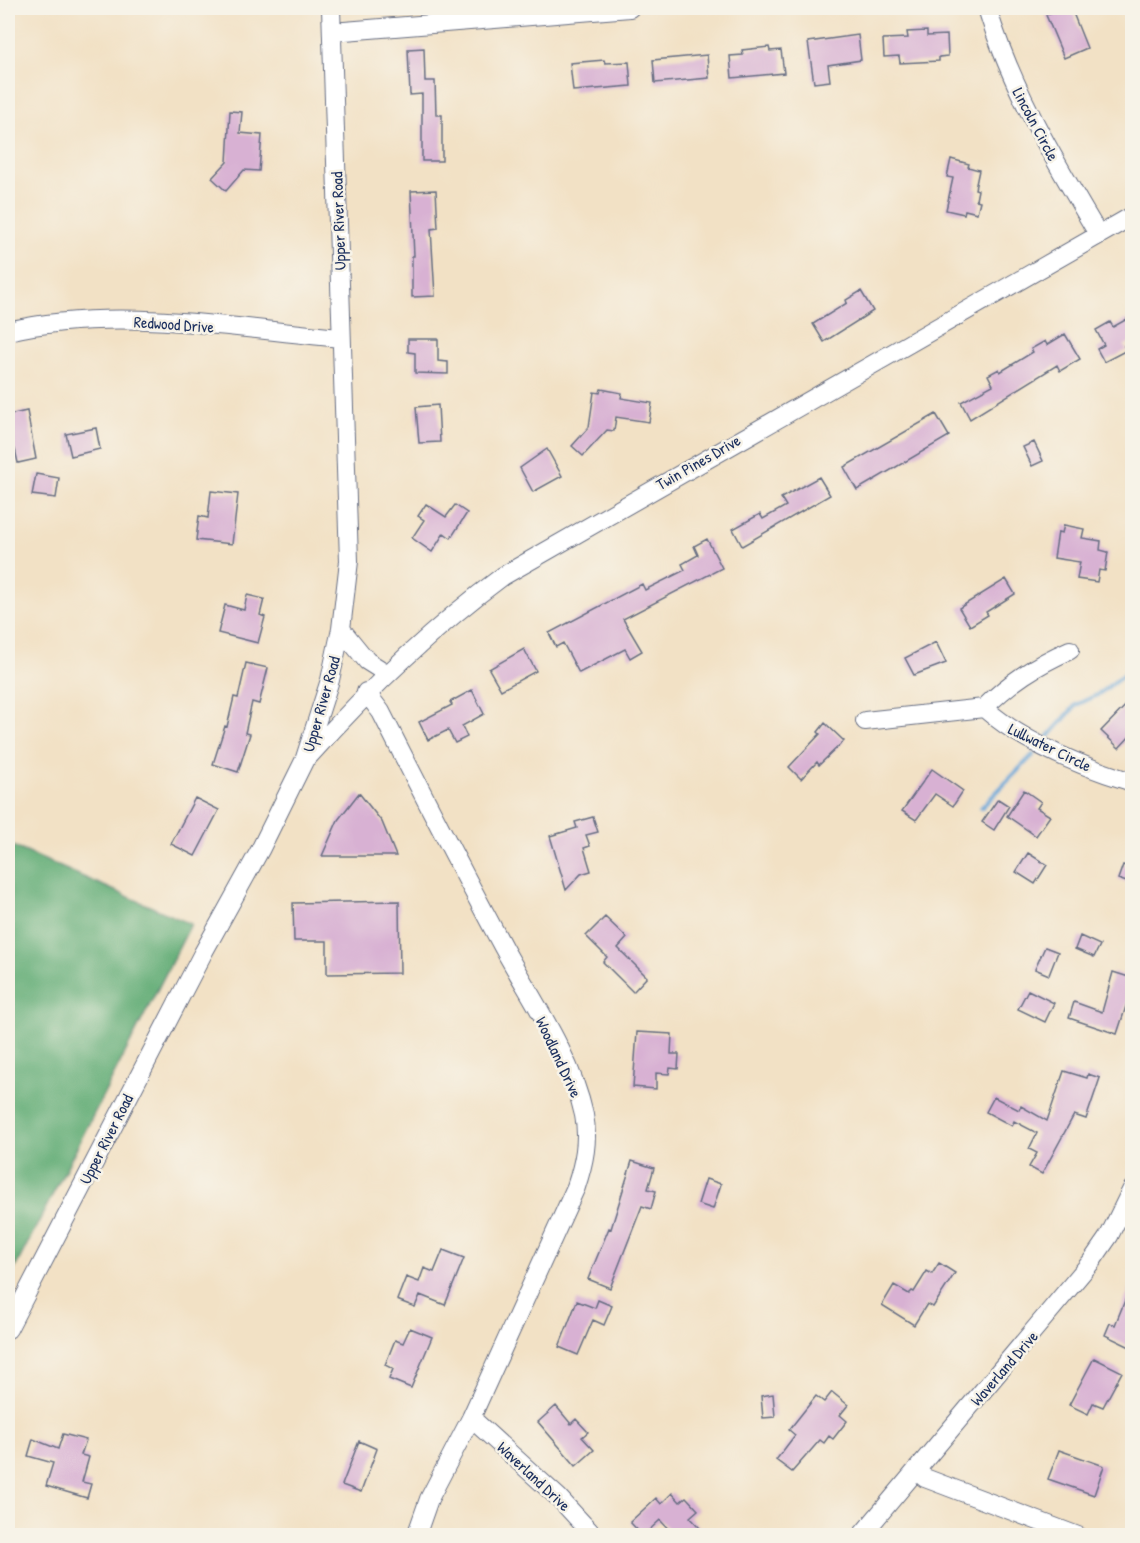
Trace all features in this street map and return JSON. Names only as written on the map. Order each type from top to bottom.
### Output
[{"type":"street","name":"Upper River Road","points":[[8,1329],[203,952],[260,850],[304,761],[330,680],[341,629],[349,540],[331,8]]},
{"type":"street","points":[[332,32],[630,8]]},
{"type":"street","name":"Lincoln Circle","points":[[987,8],[1000,51],[1019,94],[1098,234]]},
{"type":"street","name":"Twin Pines Drive","points":[[304,761],[386,673],[449,616],[503,576],[1132,216]]},
{"type":"street","name":"Redwood Drive","points":[[8,331],[78,319],[146,320],[341,338]]},
{"type":"street","points":[[341,629],[367,661],[386,673]]},
{"type":"street","points":[[865,721],[984,708],[1007,685],[1028,670],[1070,650]]},
{"type":"street","name":"Woodland Drive","points":[[366,692],[381,712],[468,883],[559,1051],[576,1086],[584,1116],[585,1153],[576,1187],[471,1418],[429,1499],[416,1536]]},
{"type":"street","name":"Lullwater Circle","points":[[984,708],[1010,731],[1071,759],[1132,782]]},
{"type":"street","name":"Waverland Drive","points":[[861,1536],[1091,1262],[1109,1236],[1132,1189]]},
{"type":"street","name":"Waverland Drive","points":[[471,1418],[559,1498],[594,1536]]},
{"type":"street","points":[[916,1470],[925,1478],[1078,1536]]},
{"type":"green space","points":[[8,844],[191,924],[8,1282]]},
{"type":"building","points":[[1048,8],[1071,8],[1087,48],[1064,58],[1046,15],[1050,13]]},
{"type":"building","points":[[927,31],[927,36],[947,35],[948,56],[939,57],[939,61],[900,63],[899,56],[884,57],[883,39],[908,38],[907,32]]},
{"type":"building","points":[[858,35],[861,60],[828,65],[830,81],[814,83],[808,42]]},
{"type":"building","points":[[769,47],[770,51],[781,50],[784,73],[732,78],[730,56],[743,55],[742,50]]},
{"type":"building","points":[[424,48],[425,81],[435,81],[436,115],[442,115],[442,161],[422,161],[422,94],[410,95],[408,49]]},
{"type":"building","points":[[707,55],[709,78],[655,83],[653,60]]},
{"type":"building","points":[[604,60],[605,63],[629,62],[631,86],[573,91],[570,63]]},
{"type":"building","points":[[230,111],[242,112],[240,133],[262,135],[259,171],[244,170],[226,191],[212,178],[227,162]]},
{"type":"building","points":[[951,159],[969,164],[968,167],[979,170],[975,189],[978,190],[976,200],[980,201],[977,213],[965,210],[964,214],[946,210],[953,178],[947,177]]},
{"type":"building","points":[[436,190],[438,228],[431,229],[435,296],[412,297],[412,256],[414,256],[411,191]]},
{"type":"building","points":[[861,291],[873,311],[824,342],[813,324],[847,303],[846,300]]},
{"type":"building","points":[[1127,319],[1132,329],[1132,341],[1124,346],[1127,350],[1104,362],[1097,349],[1104,345],[1096,330],[1110,322],[1113,327]]},
{"type":"building","points":[[1065,334],[1080,359],[1060,371],[1057,365],[970,419],[961,402],[993,385],[988,375],[999,369],[1000,372],[1033,352],[1031,349],[1045,341],[1047,345]]},
{"type":"building","points":[[408,339],[438,339],[438,361],[448,362],[448,374],[415,373],[415,353],[408,352]]},
{"type":"building","points":[[601,389],[622,393],[621,398],[652,403],[649,422],[616,417],[614,431],[607,430],[583,456],[572,446],[589,427],[594,392],[600,393]]},
{"type":"building","points":[[438,405],[440,442],[419,443],[416,407]]},
{"type":"building","points":[[27,411],[36,459],[18,463],[15,449],[8,450],[8,415]]},
{"type":"building","points":[[936,414],[949,436],[857,490],[844,467]]},
{"type":"building","points":[[96,428],[100,449],[71,456],[66,434]]},
{"type":"building","points":[[1034,442],[1043,461],[1032,466],[1023,447]]},
{"type":"building","points":[[547,449],[562,476],[533,492],[520,468]]},
{"type":"building","points":[[36,474],[59,478],[56,498],[32,495]]},
{"type":"building","points":[[819,477],[830,495],[742,546],[733,529],[760,514],[763,519],[786,506],[781,498]]},
{"type":"building","points":[[211,491],[238,494],[232,544],[196,540],[199,516],[208,518]]},
{"type":"building","points":[[426,504],[446,517],[455,505],[467,513],[451,538],[444,533],[432,552],[412,538],[424,520],[418,516]]},
{"type":"building","points":[[1064,525],[1084,529],[1082,538],[1101,541],[1100,550],[1108,552],[1105,571],[1099,570],[1097,582],[1077,579],[1080,562],[1054,558],[1058,532],[1062,533]]},
{"type":"building","points":[[707,539],[722,568],[623,619],[642,651],[630,658],[625,649],[579,673],[563,643],[556,647],[549,633],[642,584],[645,590],[685,570],[682,564],[698,555],[694,546]]},
{"type":"building","points":[[1006,579],[1015,594],[986,612],[988,615],[970,626],[959,608]]},
{"type":"building","points":[[247,595],[264,599],[260,615],[265,617],[258,643],[218,633],[225,605],[244,610]]},
{"type":"building","points":[[936,642],[946,663],[914,675],[905,658]]},
{"type":"building","points":[[524,649],[536,671],[501,690],[489,669]]},
{"type":"building","points":[[246,663],[268,668],[259,704],[252,702],[245,733],[250,734],[238,772],[213,764],[225,726],[227,727],[234,697],[238,698]]},
{"type":"building","points":[[472,690],[484,714],[462,726],[467,737],[455,743],[448,730],[428,740],[419,722],[452,705],[450,702]]},
{"type":"building","points":[[1132,699],[1132,734],[1119,748],[1101,731]]},
{"type":"building","points":[[825,723],[844,741],[819,765],[817,762],[801,779],[789,767],[820,734],[818,732]]},
{"type":"building","points":[[932,769],[963,791],[953,806],[935,794],[916,820],[902,811]]},
{"type":"building","points":[[1024,790],[1041,802],[1037,808],[1050,816],[1036,836],[1007,816]]},
{"type":"building","points":[[359,793],[382,822],[396,856],[322,856],[338,820]]},
{"type":"building","points":[[195,798],[219,810],[195,856],[171,844]]},
{"type":"building","points":[[998,799],[1009,806],[994,830],[982,822]]},
{"type":"building","points":[[593,817],[598,832],[586,835],[590,846],[584,848],[591,871],[581,874],[566,890],[550,836],[577,828],[575,822]]},
{"type":"building","points":[[1028,853],[1047,865],[1035,884],[1016,872]]},
{"type":"building","points":[[1123,865],[1132,868],[1132,884],[1118,879]]},
{"type":"building","points":[[399,901],[400,973],[327,974],[327,941],[294,941],[293,903]]},
{"type":"building","points":[[605,917],[627,938],[618,948],[647,977],[633,992],[603,962],[607,957],[586,936]]},
{"type":"building","points":[[1080,936],[1100,945],[1094,957],[1075,949]]},
{"type":"building","points":[[1045,947],[1058,952],[1049,975],[1035,969]]},
{"type":"building","points":[[1113,972],[1132,978],[1132,988],[1117,1034],[1069,1018],[1074,1002],[1102,1012]]},
{"type":"building","points":[[1028,990],[1054,1003],[1045,1022],[1018,1009]]},
{"type":"building","points":[[637,1032],[672,1034],[671,1054],[679,1054],[678,1069],[670,1068],[669,1074],[656,1073],[656,1089],[633,1087]]},
{"type":"building","points":[[1064,1071],[1087,1078],[1088,1074],[1100,1078],[1086,1119],[1074,1115],[1042,1174],[1029,1167],[1037,1153],[1029,1149],[1037,1133],[1014,1121],[1012,1126],[986,1112],[994,1097],[1019,1110],[1021,1106],[1047,1121]]},
{"type":"building","points":[[632,1161],[654,1168],[648,1189],[656,1191],[651,1209],[642,1206],[610,1288],[588,1279],[609,1228],[611,1229]]},
{"type":"building","points":[[706,1179],[721,1184],[713,1209],[698,1204]]},
{"type":"building","points":[[443,1250],[464,1258],[445,1305],[420,1295],[415,1307],[397,1300],[406,1277],[419,1282],[424,1268],[434,1272]]},
{"type":"building","points":[[939,1263],[955,1273],[933,1307],[927,1304],[914,1325],[882,1305],[894,1285],[909,1294],[914,1292],[927,1271],[932,1274]]},
{"type":"building","points":[[1132,1283],[1132,1348],[1105,1335],[1110,1323],[1115,1325]]},
{"type":"building","points":[[598,1300],[612,1306],[604,1325],[593,1320],[578,1355],[559,1347],[577,1301],[595,1308]]},
{"type":"building","points":[[410,1328],[432,1337],[411,1388],[389,1379],[393,1369],[385,1365],[395,1340],[403,1343]]},
{"type":"building","points":[[1094,1358],[1122,1372],[1103,1407],[1093,1403],[1088,1414],[1069,1405]]},
{"type":"building","points":[[832,1392],[848,1405],[840,1415],[847,1421],[833,1439],[829,1436],[824,1443],[820,1440],[792,1472],[776,1460],[795,1435],[789,1430],[816,1396],[824,1402]]},
{"type":"building","points":[[773,1394],[775,1417],[763,1418],[761,1396]]},
{"type":"building","points":[[556,1406],[571,1424],[576,1419],[588,1432],[582,1437],[594,1450],[576,1466],[538,1422]]},
{"type":"building","points":[[63,1434],[86,1440],[81,1455],[89,1457],[82,1482],[91,1484],[87,1498],[46,1486],[53,1463],[28,1456],[33,1439],[58,1449]]},
{"type":"building","points":[[359,1441],[377,1449],[361,1492],[342,1485]]},
{"type":"building","points":[[1059,1450],[1104,1466],[1094,1495],[1048,1479]]},
{"type":"building","points":[[672,1493],[680,1502],[686,1497],[698,1510],[690,1517],[707,1536],[675,1536],[660,1520],[643,1536],[630,1522],[656,1498],[661,1504]]},
{"type":"waterway","points":[[1049,736],[1076,705],[1097,695],[1132,669]]},
{"type":"waterway","points":[[981,808],[1033,755]]}]
